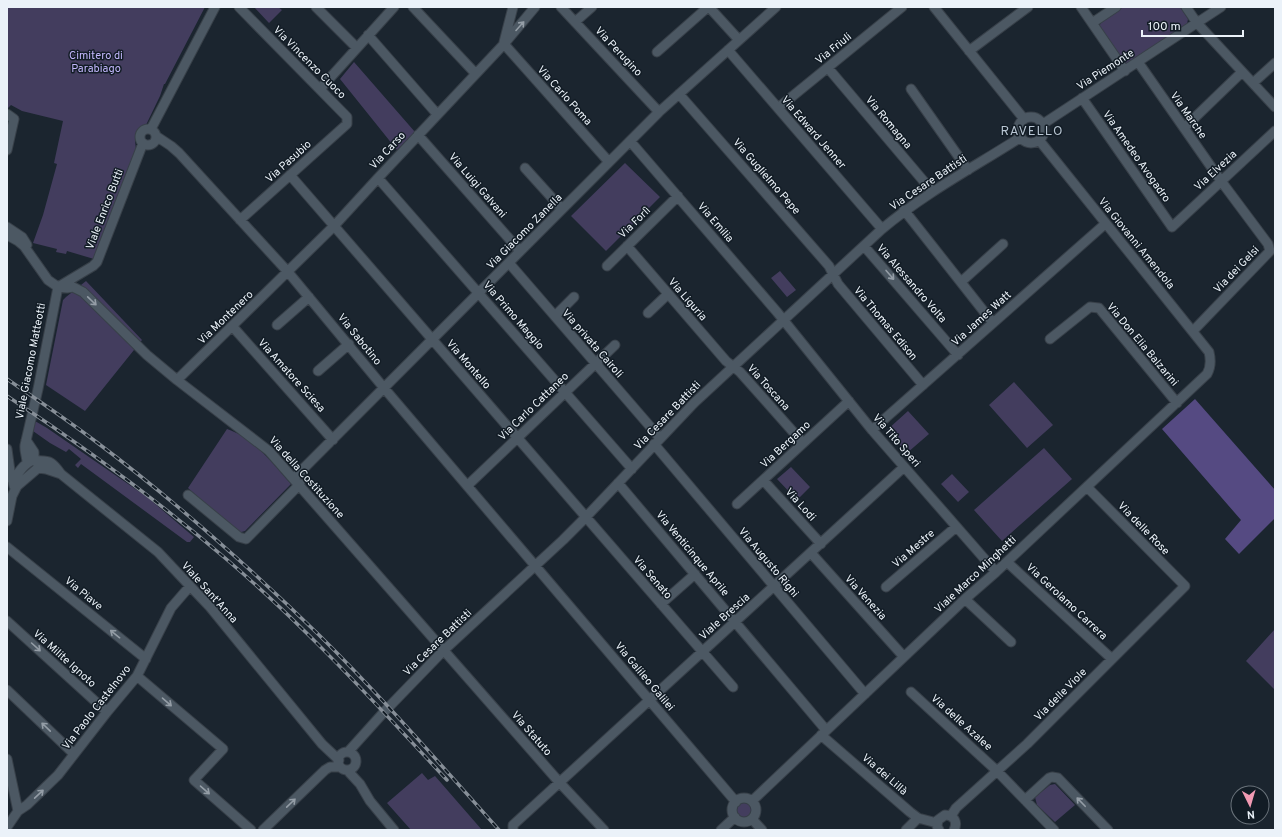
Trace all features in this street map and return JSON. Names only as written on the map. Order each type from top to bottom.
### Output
[{"type":"street","points":[[153,133],[215,7]]},
{"type":"street","name":"Via Vincenzo Cuoco","points":[[239,7],[346,117]]},
{"type":"street","points":[[316,7],[357,48]]},
{"type":"street","points":[[413,7],[475,73]]},
{"type":"street","name":"Via Carso","points":[[504,44],[514,7]]},
{"type":"street","name":"Via Carso","points":[[288,272],[334,226],[475,73],[504,44],[535,7]]},
{"type":"street","name":"Via Perugino","points":[[561,7],[659,112]]},
{"type":"street","points":[[575,22],[592,7]]},
{"type":"street","points":[[657,52],[708,7],[739,40]]},
{"type":"street","name":"Via Giacomo Zanella","points":[[188,495],[239,538],[246,539],[333,440],[562,209],[659,112],[776,7]]},
{"type":"street","name":"Via Friuli","points":[[778,108],[902,7]]},
{"type":"street","points":[[934,7],[1024,119]]},
{"type":"street","points":[[969,51],[1028,7]]},
{"type":"street","points":[[1081,7],[1125,71]]},
{"type":"street","points":[[1092,23],[1116,7]]},
{"type":"street","points":[[1186,7],[1197,23],[1275,107]]},
{"type":"street","name":"Via Piemonte","points":[[1043,124],[1221,7]]},
{"type":"street","points":[[320,89],[390,8]]},
{"type":"street","points":[[368,35],[437,114]]},
{"type":"street","name":"Via Carlo Poma","points":[[504,44],[609,162]]},
{"type":"street","name":"Via Edward Jenner","points":[[728,50],[882,229]]},
{"type":"street","name":"Via Marche","points":[[1138,62],[1221,181]]},
{"type":"street","points":[[1253,83],[1275,63]]},
{"type":"street","name":"Via Romagna","points":[[828,68],[932,191]]},
{"type":"street","points":[[1184,128],[1242,72]]},
{"type":"street","points":[[911,89],[968,170]]},
{"type":"street","name":"Via Guglielmo Pepe","points":[[679,94],[829,266],[834,275]]},
{"type":"street","name":"Via Amedeo Avogadro","points":[[1082,98],[1172,227]]},
{"type":"street","points":[[7,150],[10,117]]},
{"type":"street","name":"Via Pasubio","points":[[240,220],[347,124],[346,117]]},
{"type":"street","points":[[1034,117],[1043,124],[1044,133],[1039,140],[1029,142],[1021,137],[1019,127],[1024,119],[1034,117]]},
{"type":"street","points":[[144,130],[153,133],[156,140],[151,144],[143,143],[140,138],[140,134],[144,130]]},
{"type":"street","name":"Via Elvezia","points":[[1172,227],[1275,131]]},
{"type":"street","name":"Via Sabotino","points":[[153,133],[180,153],[288,272],[384,388],[536,565]]},
{"type":"street","name":"Via Luigi Galvani","points":[[418,135],[520,252]]},
{"type":"street","name":"Via Cesare Battisti","points":[[351,757],[358,742],[384,712],[443,651],[586,517],[694,403],[733,366],[904,210],[932,191],[1021,137]]},
{"type":"street","name":"Via Giovanni Amendola","points":[[1039,140],[1105,224],[1193,331],[1209,352],[1210,363]]},
{"type":"street","name":"Via Emilia","points":[[630,141],[784,320]]},
{"type":"street","name":"Viale Enrico Butti","points":[[58,287],[93,266],[97,262],[143,143]]},
{"type":"street","points":[[525,168],[562,209]]},
{"type":"street","name":"Via Montello","points":[[290,175],[586,517]]},
{"type":"street","name":"Via Primo Maggio","points":[[378,178],[632,469]]},
{"type":"street","name":"Via dei Gelsi","points":[[1193,331],[1270,251],[1268,244],[1221,181]]},
{"type":"street","name":"Via Forlì","points":[[607,266],[678,196]]},
{"type":"street","points":[[904,210],[993,323]]},
{"type":"street","name":"Via James Watt","points":[[872,430],[1105,224]]},
{"type":"street","points":[[7,227],[22,237],[31,255]]},
{"type":"street","points":[[7,235],[18,241],[31,255],[48,280],[58,287]]},
{"type":"street","points":[[961,282],[1003,244]]},
{"type":"street","name":"Via Liguria","points":[[627,246],[726,361],[733,366]]},
{"type":"street","name":"Via Alessandro Volta","points":[[864,246],[958,355]]},
{"type":"street","name":"Via privata Cairoli","points":[[509,263],[595,363],[657,442]]},
{"type":"street","name":"Via Montenero","points":[[177,380],[288,272]]},
{"type":"street","name":"Via Thomas Edison","points":[[834,275],[838,284],[923,385]]},
{"type":"street","name":"Via della Costituzione","points":[[58,287],[73,287],[83,292],[143,351],[177,380],[270,451],[443,651]]},
{"type":"street","name":"Viale Giacomo Matteotti","points":[[34,463],[24,449],[38,389],[58,287]]},
{"type":"street","points":[[648,313],[668,294]]},
{"type":"street","points":[[277,326],[309,297]]},
{"type":"street","points":[[555,316],[574,297]]},
{"type":"street","name":"Via Don Elia Balzarini","points":[[1050,339],[1090,307],[1099,308],[1177,403]]},
{"type":"street","name":"Via Tito Speri","points":[[784,320],[872,430],[996,572]]},
{"type":"street","name":"Via Amatore Sciesa","points":[[233,326],[333,440]]},
{"type":"street","points":[[318,371],[349,344]]},
{"type":"street","name":"Via Carlo Cattaneo","points":[[468,485],[615,345]]},
{"type":"street","name":"Viale Marco Minghetti","points":[[752,801],[904,657],[1177,403],[1207,374],[1210,363]]},
{"type":"street","name":"Via Toscana","points":[[733,366],[803,443]]},
{"type":"street","name":"Via Bergamo","points":[[737,504],[848,401]]},
{"type":"street","name":"Via Augusto Righi","points":[[657,442],[774,586],[865,694]]},
{"type":"street","points":[[7,449],[11,478],[14,484],[7,521]]},
{"type":"street","name":"Viale Sant'Anna","points":[[34,463],[46,460],[50,462],[61,474],[158,552],[215,613],[322,744],[360,784]]},
{"type":"street","points":[[7,497],[14,484],[34,463]]},
{"type":"street","name":"Viale Brescia","points":[[513,830],[513,825],[904,467]]},
{"type":"street","name":"Via Lodi","points":[[763,480],[821,544]]},
{"type":"street","name":"Via Venticinque Aprile","points":[[618,483],[735,622],[824,733]]},
{"type":"street","name":"Via delle Rose","points":[[1087,487],[1185,586]]},
{"type":"street","name":"Via Senato","points":[[586,517],[733,688]]},
{"type":"street","name":"Via Mestre","points":[[886,587],[956,527]]},
{"type":"street","name":"Via Piave","points":[[7,547],[146,659]]},
{"type":"street","name":"Via Venezia","points":[[811,553],[904,657]]},
{"type":"street","name":"Via Gerolamo Carrera","points":[[1006,562],[1112,659]]},
{"type":"street","name":"Via Galileo Galilei","points":[[536,565],[736,802]]},
{"type":"street","points":[[661,604],[695,574]]},
{"type":"street","name":"Via Paolo Castelnovo","points":[[7,827],[18,811],[27,805],[58,775],[107,712],[138,676],[172,608],[190,586]]},
{"type":"street","name":"Via delle Viole","points":[[952,816],[956,808],[1027,744],[1185,586]]},
{"type":"street","points":[[965,600],[1011,642]]},
{"type":"street","name":"Via Milite Ignoto","points":[[7,621],[107,712]]},
{"type":"street","name":"Via Statuto","points":[[443,651],[560,783],[604,830]]},
{"type":"street","points":[[138,676],[222,749],[194,780],[251,830]]},
{"type":"street","points":[[7,690],[74,754]]},
{"type":"street","name":"Via delle Azalee","points":[[910,692],[997,771],[1054,830]]},
{"type":"street","name":"Via dei Lillà","points":[[824,733],[910,812],[918,818],[938,826]]},
{"type":"street","name":"Viale Sant'Anna","points":[[322,744],[351,757]]},
{"type":"street","points":[[342,766],[341,755],[351,757]]},
{"type":"street","points":[[263,830],[325,770],[330,767],[342,766],[352,769],[351,757]]},
{"type":"street","points":[[351,757],[360,784],[370,801],[394,830]]},
{"type":"street","points":[[7,759],[18,811]]},
{"type":"street","points":[[1025,800],[1049,778],[1058,778],[1108,830]]},
{"type":"street","points":[[721,830],[752,819],[756,812],[756,808],[752,801],[746,798],[736,802],[733,808],[738,823]]},
{"type":"street","points":[[938,826],[938,820],[942,816],[952,816],[956,823],[954,830]]},
{"type":"street","points":[[906,830],[918,818]]},
{"type":"street","points":[[752,819],[762,830]]},
{"type":"street","points":[[7,827],[10,830]]},
{"type":"green space","name":"Cimitero di Parabiago","points":[[7,7],[205,7],[164,84],[146,125],[138,132],[135,141],[136,149],[94,259],[67,251],[66,254],[56,252],[57,249],[33,243],[43,215],[57,164],[54,163],[63,121],[22,111],[11,105],[8,108],[7,107]]},
{"type":"green space","points":[[254,7],[278,7],[282,10],[269,23]]},
{"type":"green space","points":[[1123,7],[1180,7],[1188,19],[1187,24],[1125,65],[1098,28],[1101,23]]},
{"type":"green space","points":[[354,62],[415,132],[397,150],[340,79]]},
{"type":"green space","points":[[625,163],[660,197],[606,251],[571,216]]},
{"type":"green space","points":[[780,271],[796,290],[787,297],[771,278]]},
{"type":"green space","points":[[86,281],[142,340],[85,411],[46,385],[63,300]]},
{"type":"green space","points":[[1014,382],[1053,425],[1027,448],[989,405]]},
{"type":"green space","points":[[908,411],[929,434],[907,453],[887,430]]},
{"type":"green space","points":[[35,421],[147,497],[194,537],[190,542],[187,542],[81,464],[78,468],[75,465],[81,459],[69,449],[66,452],[33,431]]},
{"type":"green space","points":[[227,429],[237,433],[254,445],[270,460],[291,484],[245,531],[238,533],[188,488]]},
{"type":"green space","points":[[1044,448],[1072,479],[1002,541],[974,510]]},
{"type":"green space","points":[[791,467],[810,487],[797,500],[777,479]]},
{"type":"green space","points":[[952,474],[969,492],[958,502],[941,484]]},
{"type":"green space","points":[[1275,629],[1275,690],[1246,661]]},
{"type":"green space","points":[[422,773],[428,780],[435,776],[482,830],[411,830],[387,803]]},
{"type":"green space","points":[[1055,784],[1075,805],[1055,822],[1037,805],[1035,797],[1050,785]]},
{"type":"green space","points":[[741,803],[747,803],[751,807],[751,813],[747,817],[741,817],[737,813],[737,807]]},
{"type":"shaded area","points":[[1195,399],[1275,490],[1275,518],[1239,554],[1225,539],[1241,520],[1162,429]]},
{"type":"railway","points":[[7,379],[73,425],[153,486],[210,534],[265,584],[319,635],[365,682],[499,830]]},
{"type":"railway","points":[[7,396],[119,474],[199,536],[255,584],[312,638],[367,694],[447,780]]},
{"type":"district","name":"RAVELLO","points":[[1032,130]]}]
